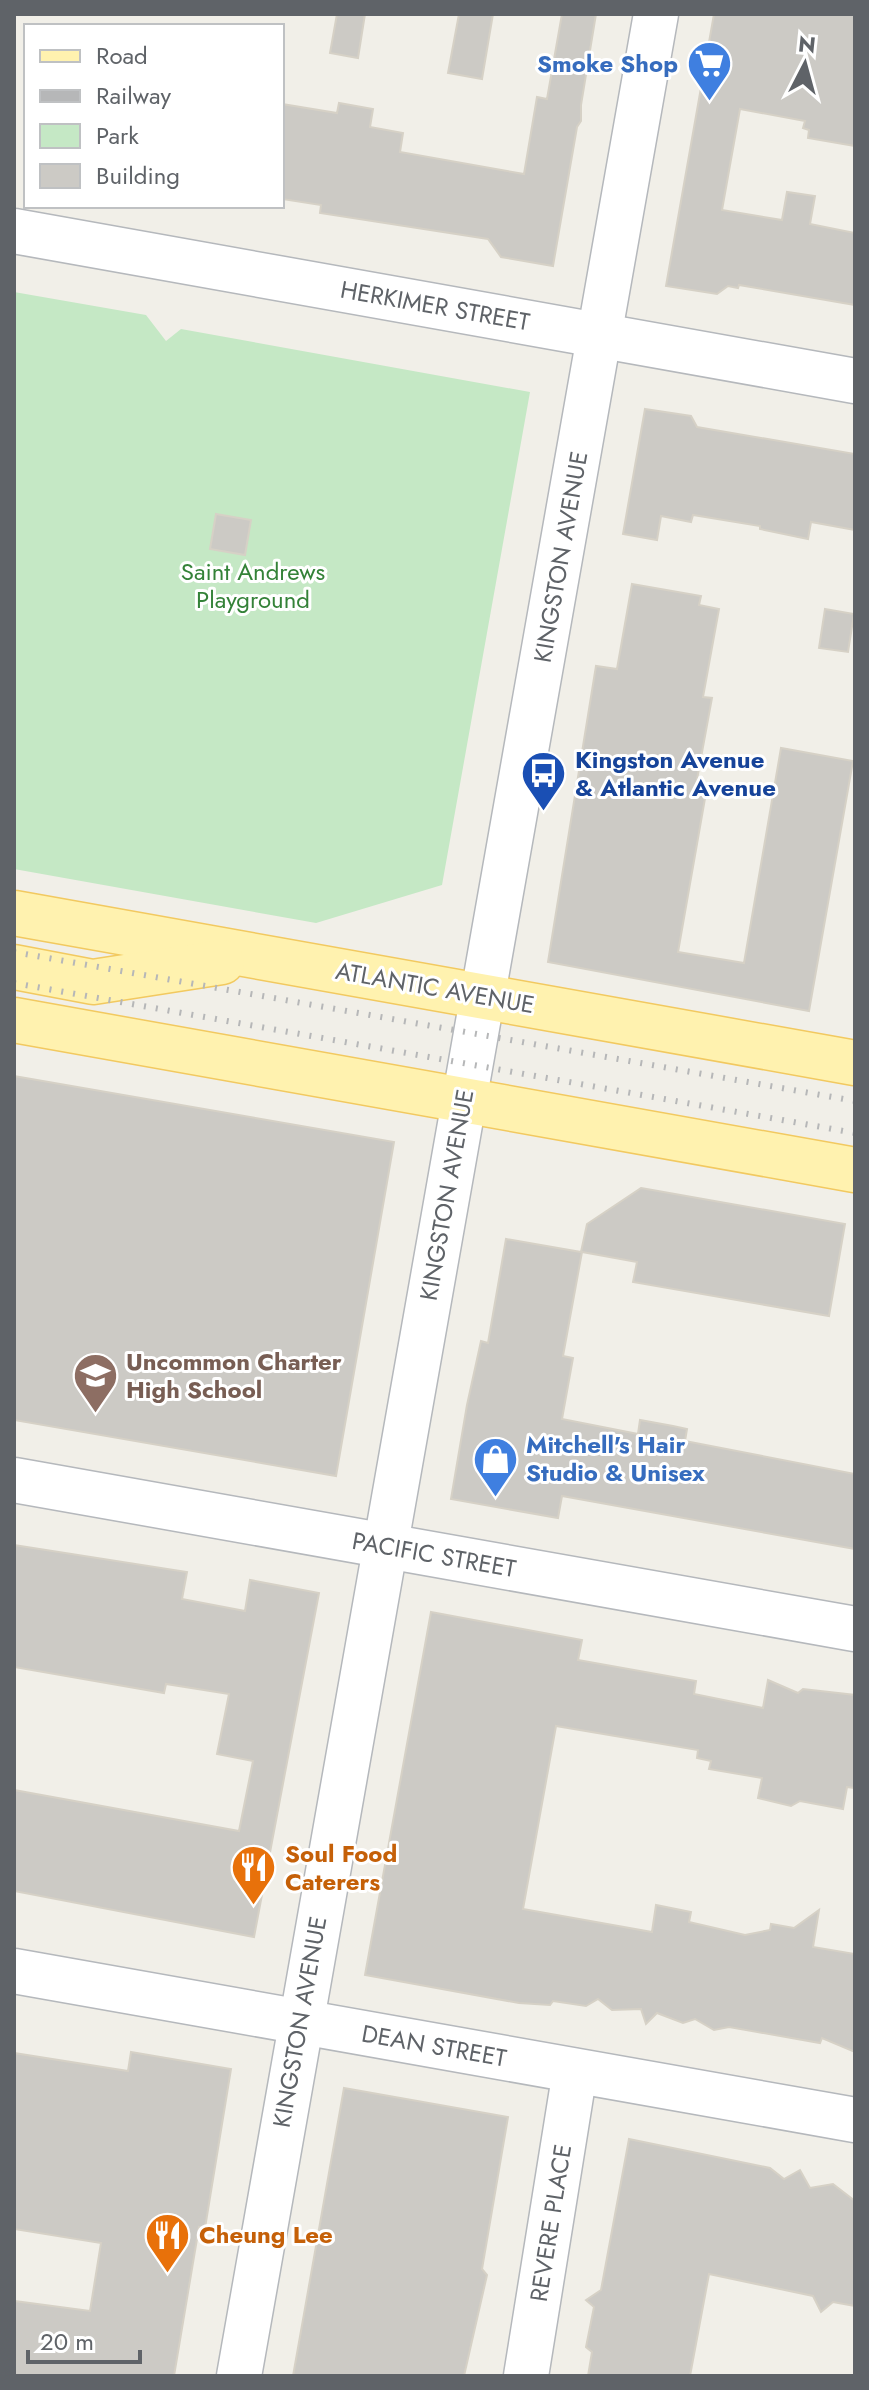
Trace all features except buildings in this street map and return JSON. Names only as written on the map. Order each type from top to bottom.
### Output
[{"type":"main road","name":"ATLANTIC AVENUE","points":[[14,913],[855,1063]]},
{"type":"main road","points":[[14,967],[93,982],[260,957]]},
{"type":"main road","points":[[14,1020],[855,1170]]},
{"type":"street","name":"KINGSTON AVENUE","points":[[239,2376],[656,14]]},
{"type":"street","name":"HERKIMER STREET","points":[[14,231],[855,381]]},
{"type":"street","name":"PACIFIC STREET","points":[[14,1480],[855,1629]]},
{"type":"street","name":"DEAN STREET","points":[[14,1971],[855,2120]]},
{"type":"street","name":"REVERE PLACE","points":[[526,2376],[575,2071]]},
{"type":"green space","name":"Saint Andrews Playground","points":[[14,292],[146,315],[166,341],[181,329],[530,392],[442,885],[316,923],[14,869]]},
{"type":"railway","points":[[14,952],[855,1101]]},
{"type":"railway","points":[[14,983],[855,1133]]},
{"type":"place","name":"Smoke Shop","points":[[709,103]]},
{"type":"place","name":"Kingston Avenue & Atlantic Avenue","points":[[544,813]]},
{"type":"place","name":"Uncommon Charter High School","points":[[95,1415]]},
{"type":"place","name":"Mitchell's Hair Studio & Unisex","points":[[495,1498]]},
{"type":"place","name":"Soul Food Caterers","points":[[254,1907]]},
{"type":"place","name":"Cheung Lee","points":[[168,2274]]}]
